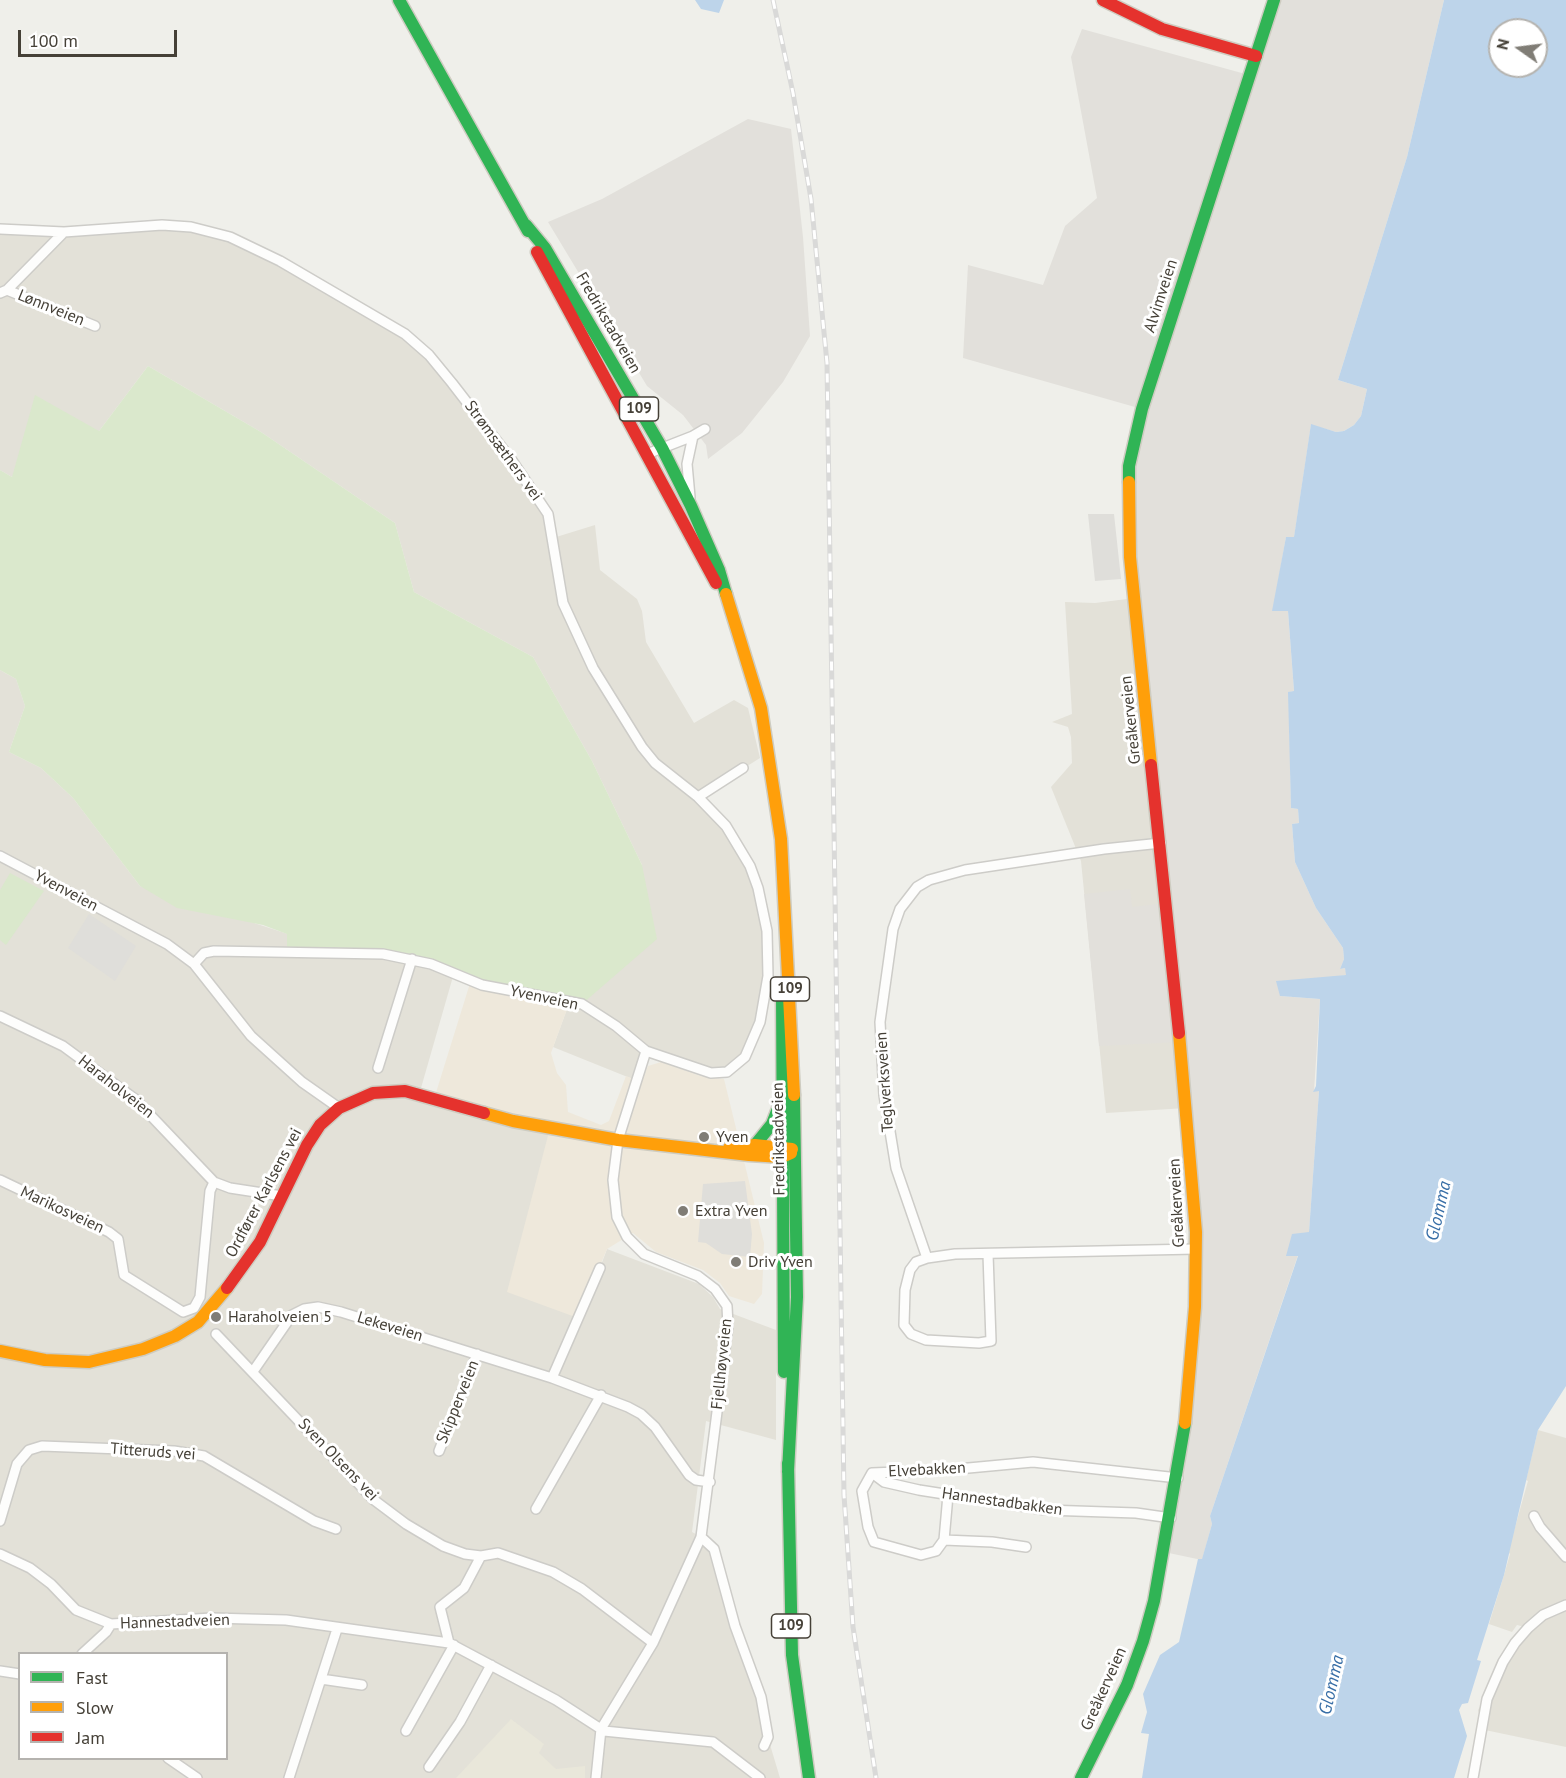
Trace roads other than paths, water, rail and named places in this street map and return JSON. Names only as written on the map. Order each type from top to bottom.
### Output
[{"type":"main road","name":"Fredrikstadveien","points":[[399,0],[526,225],[538,255],[729,606]]},
{"type":"main road","points":[[1103,0],[1162,29],[1256,56]]},
{"type":"main road","name":"Alvimveien","points":[[1136,610],[1128,512],[1131,450],[1274,0]]},
{"type":"main road","name":"Fredrikstadveien","points":[[526,225],[545,248],[662,448],[691,506],[719,570],[747,655],[771,761],[781,839],[784,914],[782,1100],[784,1425],[788,1472],[792,1655],[809,1778]]},
{"type":"main road","name":"Greåkerveien","points":[[1081,1778],[1135,1665],[1154,1601],[1178,1478],[1190,1386],[1196,1249],[1189,1133],[1136,610]]},
{"type":"main road","name":"Fredrikstadveien","points":[[784,914],[788,945],[797,1150],[796,1297],[788,1472]]},
{"type":"main road","name":"Ordfører Karlsens vei","points":[[0,1351],[53,1361],[89,1362],[143,1349],[175,1336],[198,1322],[240,1274],[260,1242],[313,1135],[339,1108],[373,1093],[405,1091],[513,1121],[618,1140],[715,1149],[782,1152]]},
{"type":"main road","points":[[755,1145],[772,1124],[782,1100]]},
{"type":"main road","name":"Ordfører Karlsens vei","points":[[715,1149],[755,1145],[782,1152]]},
{"type":"main road","points":[[782,1152],[797,1150]]},
{"type":"street","name":"Strømsæthers vei","points":[[0,229],[64,232],[162,225],[191,227],[230,237],[280,261],[405,334],[419,345],[452,383],[513,462],[548,514],[563,603],[593,668],[642,747],[674,781],[698,797],[726,826],[741,848],[758,888],[767,931],[768,976],[766,999],[754,1042],[745,1058],[727,1072],[711,1074],[646,1051]]},
{"type":"street","points":[[4,292],[64,232]]},
{"type":"street","name":"Lønnveien","points":[[4,292],[95,326]]},
{"type":"street","points":[[647,454],[705,429]]},
{"type":"street","points":[[691,506],[687,464],[693,436]]},
{"type":"street","points":[[698,797],[743,768]]},
{"type":"street","name":"Teglverksveien","points":[[927,1258],[902,1190],[890,1146],[883,1072],[882,1000],[893,929],[900,909],[917,888],[929,880],[965,870],[1104,849],[1161,843]]},
{"type":"street","name":"Yvenveien","points":[[0,856],[167,944],[194,964],[250,1036],[302,1082],[339,1108]]},
{"type":"street","name":"Yvenveien","points":[[194,964],[204,953],[214,951],[383,954],[412,959],[482,985],[582,1004],[616,1026],[646,1051]]},
{"type":"street","points":[[378,1068],[412,959]]},
{"type":"street","name":"Haraholveien","points":[[0,1016],[63,1046],[135,1099],[214,1182]]},
{"type":"street","points":[[618,1140],[646,1051]]},
{"type":"street","name":"Fjellhøyveien","points":[[596,1778],[601,1729],[653,1643],[701,1537],[710,1482],[728,1326],[727,1306],[707,1282],[654,1260],[627,1237],[617,1217],[613,1195],[618,1140]]},
{"type":"street","name":"Marikosveien","points":[[0,1180],[109,1232],[118,1239],[124,1275],[176,1310],[189,1311],[200,1297],[210,1191],[214,1182]]},
{"type":"street","points":[[214,1182],[230,1188],[282,1196]]},
{"type":"street","points":[[988,1254],[991,1341],[979,1343],[926,1340],[911,1334],[904,1325],[905,1290],[910,1270],[916,1262],[927,1258],[988,1254],[1196,1249]]},
{"type":"street","points":[[552,1378],[600,1268]]},
{"type":"street","name":"Lekeveien","points":[[254,1370],[292,1315],[304,1309],[318,1307],[341,1312],[601,1395],[641,1414],[655,1427],[689,1475],[696,1480],[710,1482]]},
{"type":"street","name":"Sven Olsens vei","points":[[216,1334],[254,1370],[374,1500],[443,1546],[465,1554],[481,1556],[498,1552],[553,1572],[582,1589],[653,1643]]},
{"type":"street","name":"Skipperveien","points":[[439,1451],[477,1354]]},
{"type":"street","points":[[536,1509],[601,1395]]},
{"type":"street","name":"Titteruds vei","points":[[0,1521],[17,1464],[29,1450],[42,1446],[174,1451],[204,1456],[314,1521],[336,1529]]},
{"type":"street","name":"Elvebakken","points":[[948,1495],[944,1540],[936,1551],[921,1555],[874,1542],[868,1527],[862,1491],[872,1473],[947,1470],[1033,1462],[1178,1478]]},
{"type":"street","name":"Hannestadbakken","points":[[872,1473],[884,1482],[948,1495],[1046,1510],[1136,1513],[1171,1518]]},
{"type":"street","points":[[1534,1516],[1540,1527],[1566,1557]]},
{"type":"street","points":[[701,1537],[714,1549],[735,1626],[761,1697],[768,1737],[764,1746]]},
{"type":"street","points":[[944,1540],[992,1542],[1026,1547]]},
{"type":"street","name":"Hannestadveien","points":[[0,1554],[30,1568],[51,1584],[76,1610],[111,1624],[212,1618],[286,1620],[451,1644],[556,1700],[601,1729],[615,1733],[713,1742],[760,1778]]},
{"type":"street","points":[[406,1731],[451,1644],[440,1607],[464,1588],[481,1556]]},
{"type":"street","points":[[1473,1778],[1487,1700],[1503,1662],[1515,1642],[1543,1614],[1566,1605]]},
{"type":"street","points":[[83,1652],[106,1632],[111,1624]]},
{"type":"street","points":[[289,1778],[337,1629]]},
{"type":"street","points":[[429,1767],[460,1722],[491,1665]]},
{"type":"street","points":[[0,1671],[18,1674]]},
{"type":"street","points":[[321,1679],[362,1685]]},
{"type":"street","points":[[171,1760],[197,1778]]},
{"type":"water","points":[[695,0],[724,0],[719,13],[701,9]]},
{"type":"water","name":"Glomma","points":[[1444,0],[1566,0],[1566,1386],[1538,1430],[1504,1575],[1477,1660],[1481,1661],[1468,1703],[1462,1704],[1459,1710],[1467,1736],[1454,1778],[1142,1778],[1149,1734],[1141,1733],[1147,1712],[1143,1694],[1160,1655],[1179,1642],[1198,1559],[1202,1559],[1212,1524],[1210,1516],[1298,1256],[1286,1256],[1292,1234],[1309,1232],[1319,1091],[1313,1092],[1316,1086],[1320,999],[1280,996],[1276,981],[1346,975],[1345,968],[1340,969],[1344,959],[1343,948],[1316,908],[1295,862],[1292,824],[1299,823],[1298,809],[1291,808],[1288,692],[1294,691],[1288,611],[1272,611],[1286,537],[1294,537],[1311,424],[1336,432],[1344,431],[1354,425],[1361,416],[1367,389],[1338,380],[1407,157]]},
{"type":"railway","points":[[773,0],[793,93],[811,199],[827,363],[844,1495],[853,1627],[876,1778]]},
{"type":"place","name":"Yven","points":[[704,1137]]},
{"type":"place","name":"Extra Yven","points":[[683,1211]]},
{"type":"place","name":"Driv Yven","points":[[736,1262]]},
{"type":"place","name":"Haraholveien 5","points":[[216,1317]]}]
